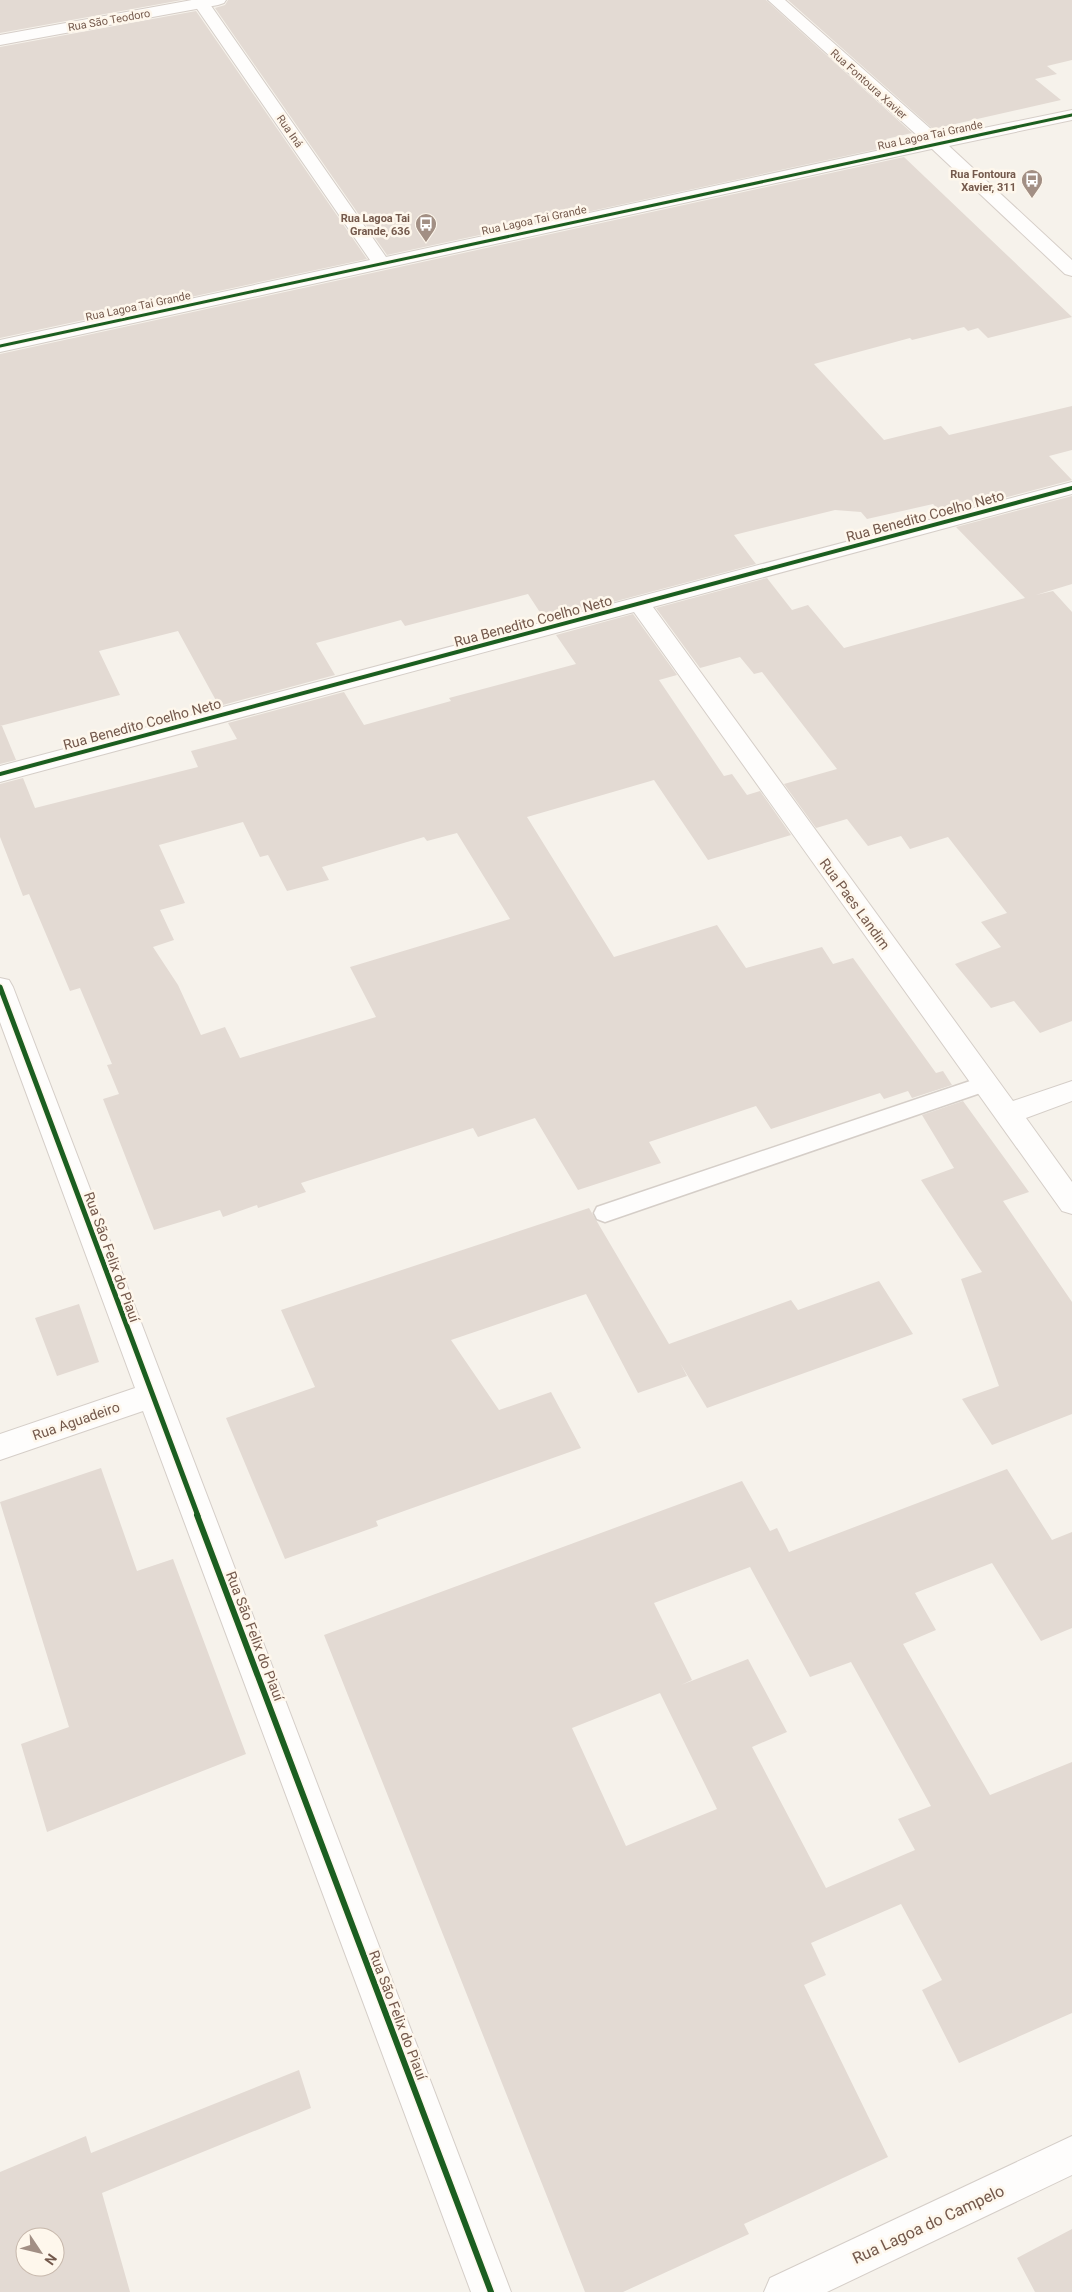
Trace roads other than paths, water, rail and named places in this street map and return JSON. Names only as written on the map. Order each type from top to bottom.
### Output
[{"type":"street","name":"Rua Fontoura Xavier","points":[[776,0],[936,143],[1072,270]]},
{"type":"street","name":"Rua São Teodoro","points":[[0,40],[206,1]]},
{"type":"street","name":"Rua Iná","points":[[206,1],[380,263]]},
{"type":"street","name":"Rua Lagoa Tai Grande","points":[[0,346],[1072,115]]},
{"type":"street","name":"Rua Benedito Coelho Neto","points":[[0,774],[1072,488]]},
{"type":"street","name":"Rua Paes Landim","points":[[640,604],[1072,1203]]},
{"type":"street","name":"Rua São Felix do Piauí","points":[[0,986],[152,1395],[491,2292]]},
{"type":"street","points":[[1006,1114],[1072,1091]]},
{"type":"street","name":"Rua Aguadeiro","points":[[0,1447],[152,1395]]},
{"type":"street","name":"Rua Lagoa do Campelo","points":[[784,2292],[1072,2155]]},
{"type":"lane","points":[[605,1213],[985,1084]]},
{"type":"place","name":"Rua Fontoura Xavier, 311","points":[[1032,199]]},
{"type":"place","name":"Rua Lagoa Tai Grande, 636","points":[[426,243]]}]
